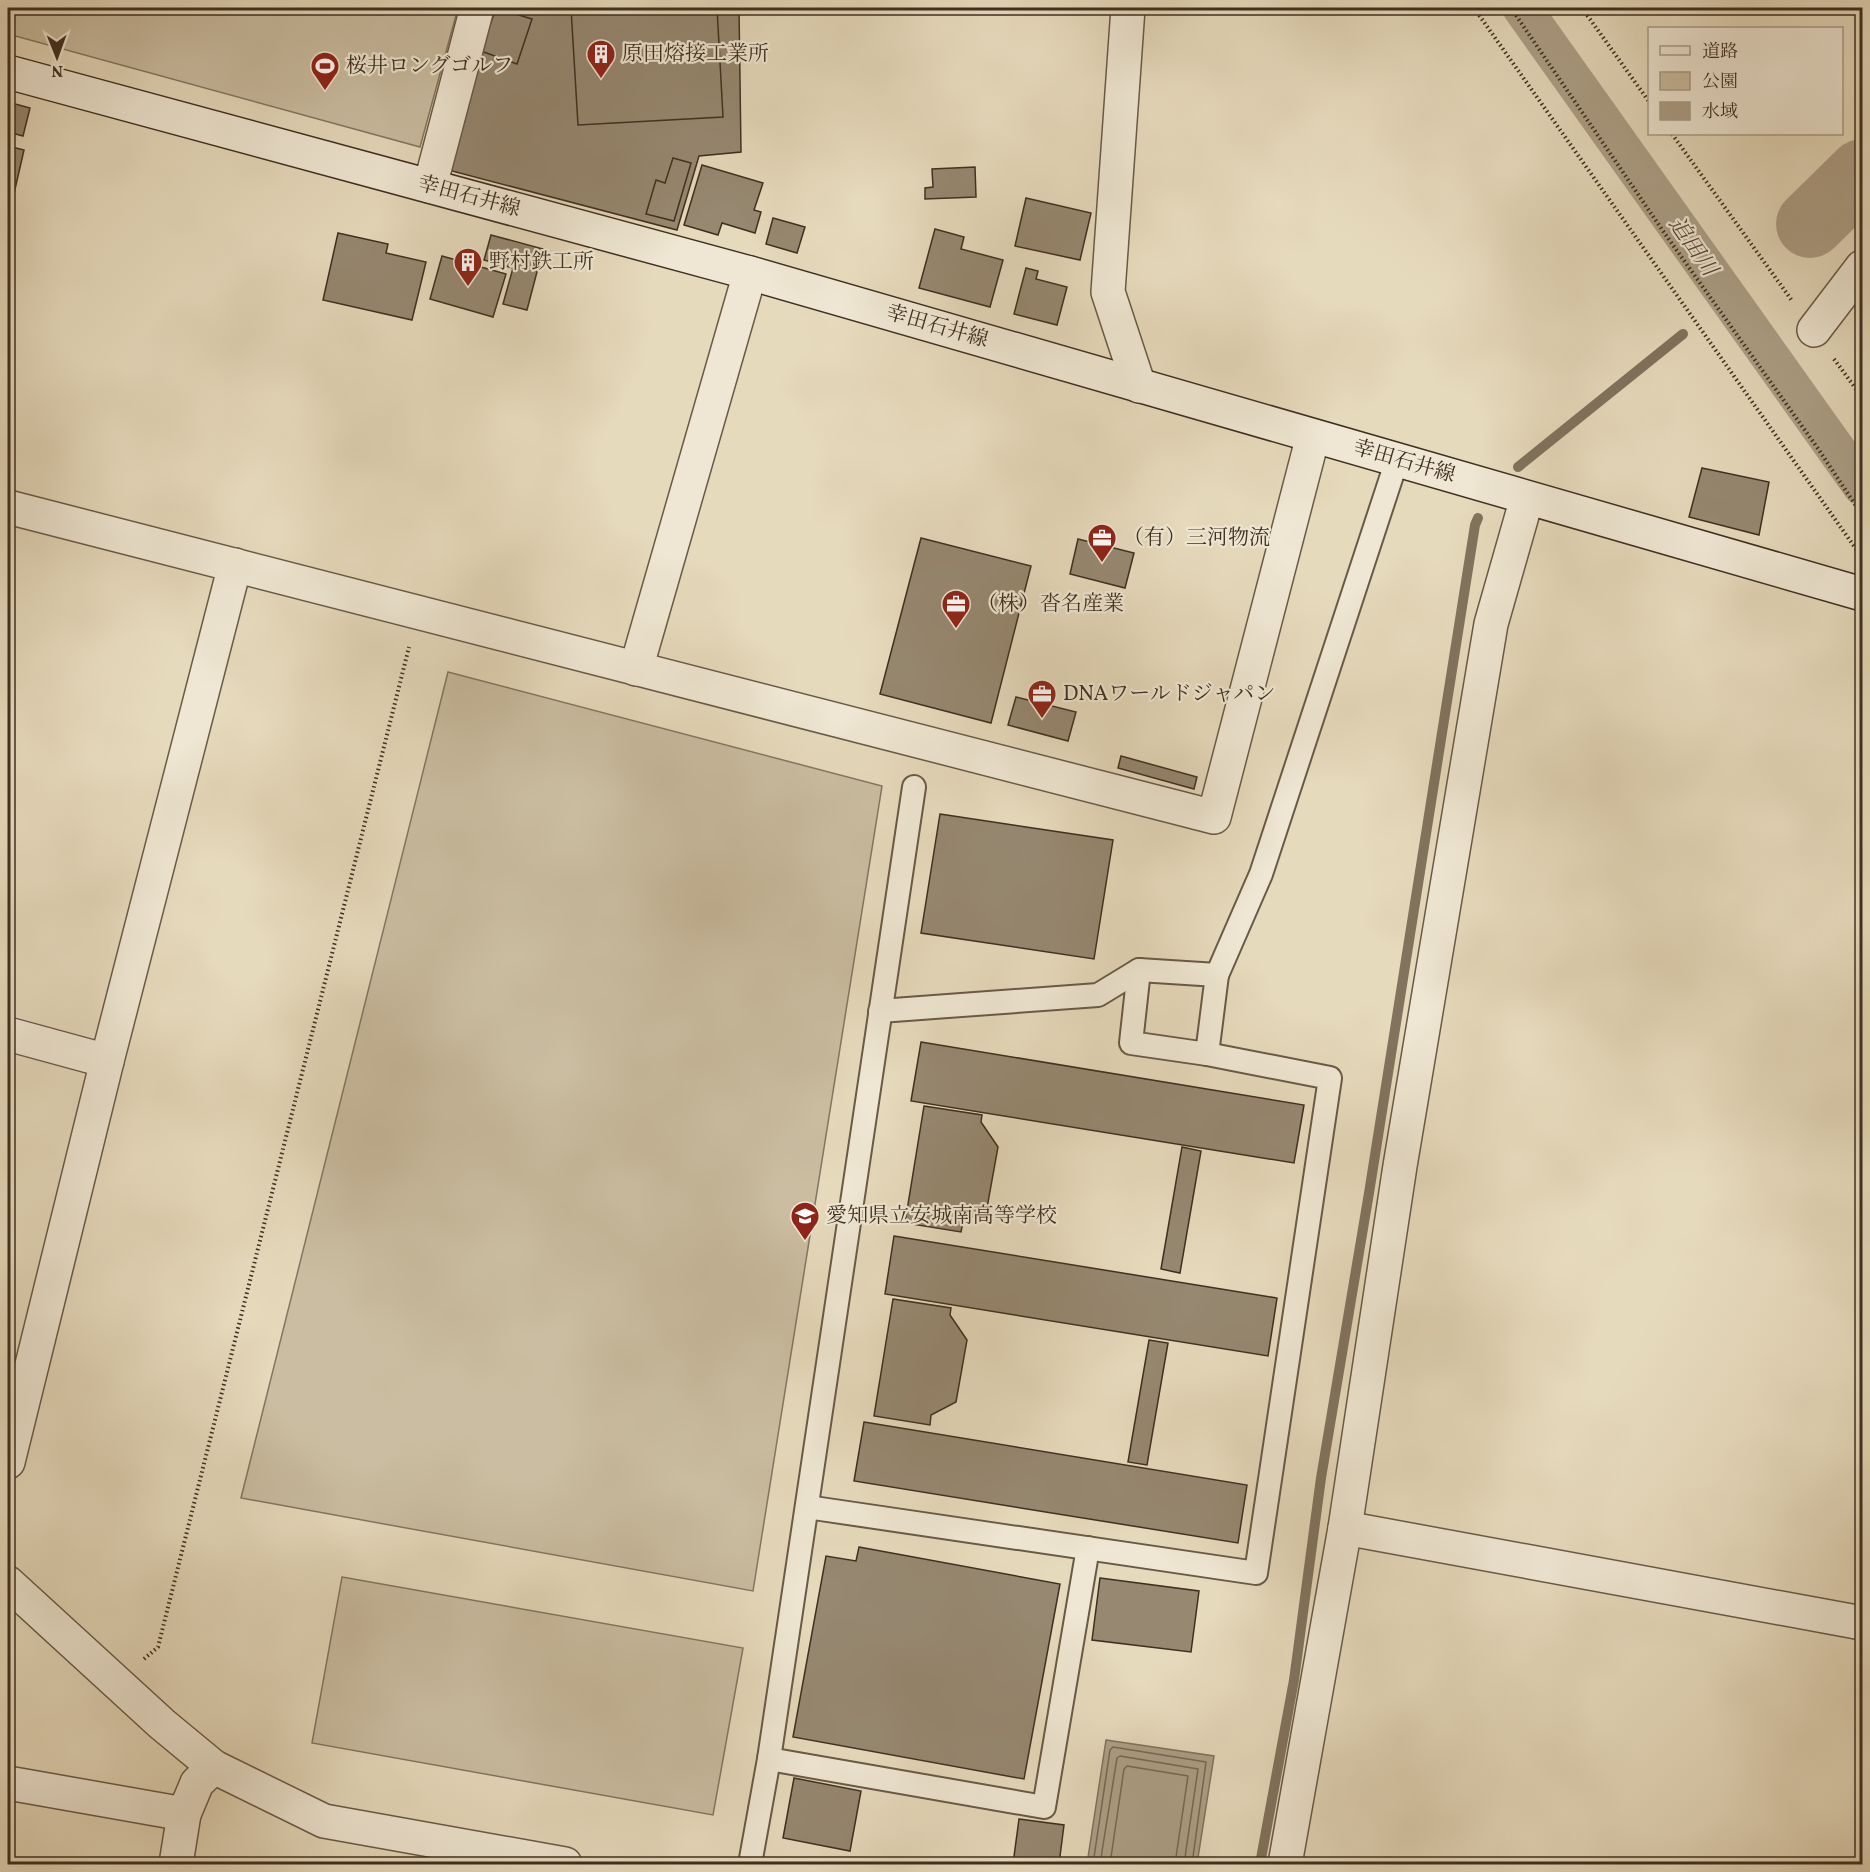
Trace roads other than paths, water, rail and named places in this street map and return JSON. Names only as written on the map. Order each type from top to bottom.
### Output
[{"type":"street","points":[[430,186],[477,8]]},
{"type":"street","points":[[1128,8],[1108,292],[1138,386]]},
{"type":"street","name":"幸田石井線","points":[[8,72],[750,273],[1863,594]]},
{"type":"street","points":[[1814,330],[1863,267]]},
{"type":"street","points":[[636,669],[750,273]]},
{"type":"street","points":[[8,507],[1214,817],[1313,436]]},
{"type":"street","points":[[1285,1864],[1345,1528],[1400,1166],[1491,624],[1527,498]]},
{"type":"street","points":[[8,1462],[107,1061],[236,566]]},
{"type":"street","points":[[8,1034],[107,1061]]},
{"type":"street","points":[[1345,1528],[1863,1623]]},
{"type":"street","points":[[8,1583],[162,1724],[214,1767],[324,1821],[565,1864]]},
{"type":"street","points":[[176,1864],[184,1814],[197,1783],[214,1767]]},
{"type":"street","points":[[8,1783],[184,1814]]},
{"type":"lane","points":[[1206,1054],[1217,975],[1261,874],[1397,460]]},
{"type":"lane","points":[[750,1864],[807,1507],[914,787]]},
{"type":"lane","points":[[880,1011],[1098,995],[1139,970],[1217,975]]},
{"type":"lane","points":[[807,1507],[1256,1573],[1330,1078],[1131,1042],[1139,970]]},
{"type":"lane","points":[[768,1759],[1044,1807],[1088,1548]]},
{"type":"water","points":[[1106,1740],[1214,1756],[1197,1864],[1087,1864]]},
{"type":"waterway","name":"追田川","points":[[1522,8],[1862,486]]},
{"type":"waterway","points":[[1810,224],[1862,173]]},
{"type":"waterway","points":[[1518,467],[1683,334]]},
{"type":"waterway","points":[[1260,1864],[1294,1680],[1321,1478],[1369,1193],[1475,525],[1478,518]]},
{"type":"place","name":"原田熔接工業所","points":[[601,80]]},
{"type":"place","name":"桜井ロングゴルフ","points":[[325,92]]},
{"type":"place","name":"野村鉄工所","points":[[468,288]]},
{"type":"place","name":"（有）三河物流","points":[[1102,564]]},
{"type":"place","name":"（株）沓名産業","points":[[956,630]]},
{"type":"place","name":"DNAワールドジャパン","points":[[1042,720]]},
{"type":"place","name":"愛知県立安城南高等学校","points":[[805,1242]]}]
